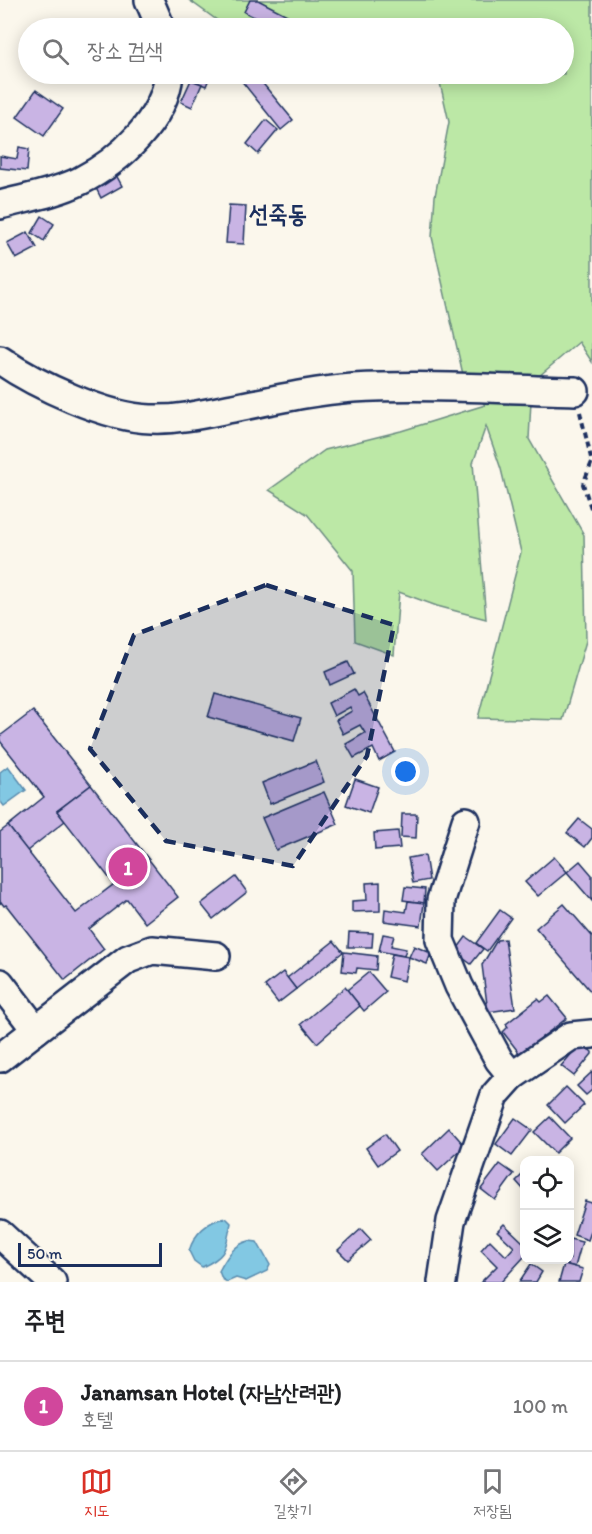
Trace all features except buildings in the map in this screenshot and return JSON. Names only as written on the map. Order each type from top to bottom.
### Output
[{"type":"street","points":[[149,0],[157,18]]},
{"type":"street","points":[[0,205],[80,181],[112,160],[144,130],[167,90],[168,84]]},
{"type":"street","points":[[0,360],[24,377],[103,410],[150,419],[190,416],[350,388],[418,386],[575,391]]},
{"type":"street","points":[[466,821],[441,900],[440,940],[459,986],[500,1060],[512,1076]]},
{"type":"street","points":[[0,1059],[128,959],[152,950],[216,956]]},
{"type":"street","points":[[0,983],[36,1030]]},
{"type":"street","points":[[442,1282],[451,1221],[495,1095],[512,1076],[571,1036],[592,1034]]},
{"type":"street","points":[[0,1234],[52,1282]]},
{"type":"path","points":[[575,391],[592,462],[583,484],[592,511]]},
{"type":"highlighted area","points":[[266,585],[394,625],[367,756],[293,866],[166,841],[90,749],[134,635]]},
{"type":"green space","points":[[189,0],[592,0],[592,362],[579,342],[532,382],[529,439],[584,535],[586,641],[563,720],[478,718],[521,552],[501,469],[486,426],[473,463],[486,619],[437,606],[399,592],[394,655],[355,641],[353,571],[307,514],[269,490],[325,450],[401,431],[485,405],[464,379],[432,237],[435,196],[449,122],[440,84],[574,84],[574,18],[214,18]]},
{"type":"water","points":[[8,766],[26,790],[4,806],[0,801],[0,772]]},
{"type":"water","points":[[226,1218],[231,1223],[224,1250],[217,1259],[202,1267],[194,1261],[189,1251],[191,1245],[208,1225]]},
{"type":"water","points":[[249,1241],[257,1242],[270,1265],[267,1271],[246,1281],[236,1278],[227,1282],[222,1279],[219,1271],[228,1257],[235,1248]]},
{"type":"place","name":"Janamsan Hotel (자남산려관)","points":[[128,867]]},
{"type":"district","name":"선죽동","points":[[278,214]]}]
